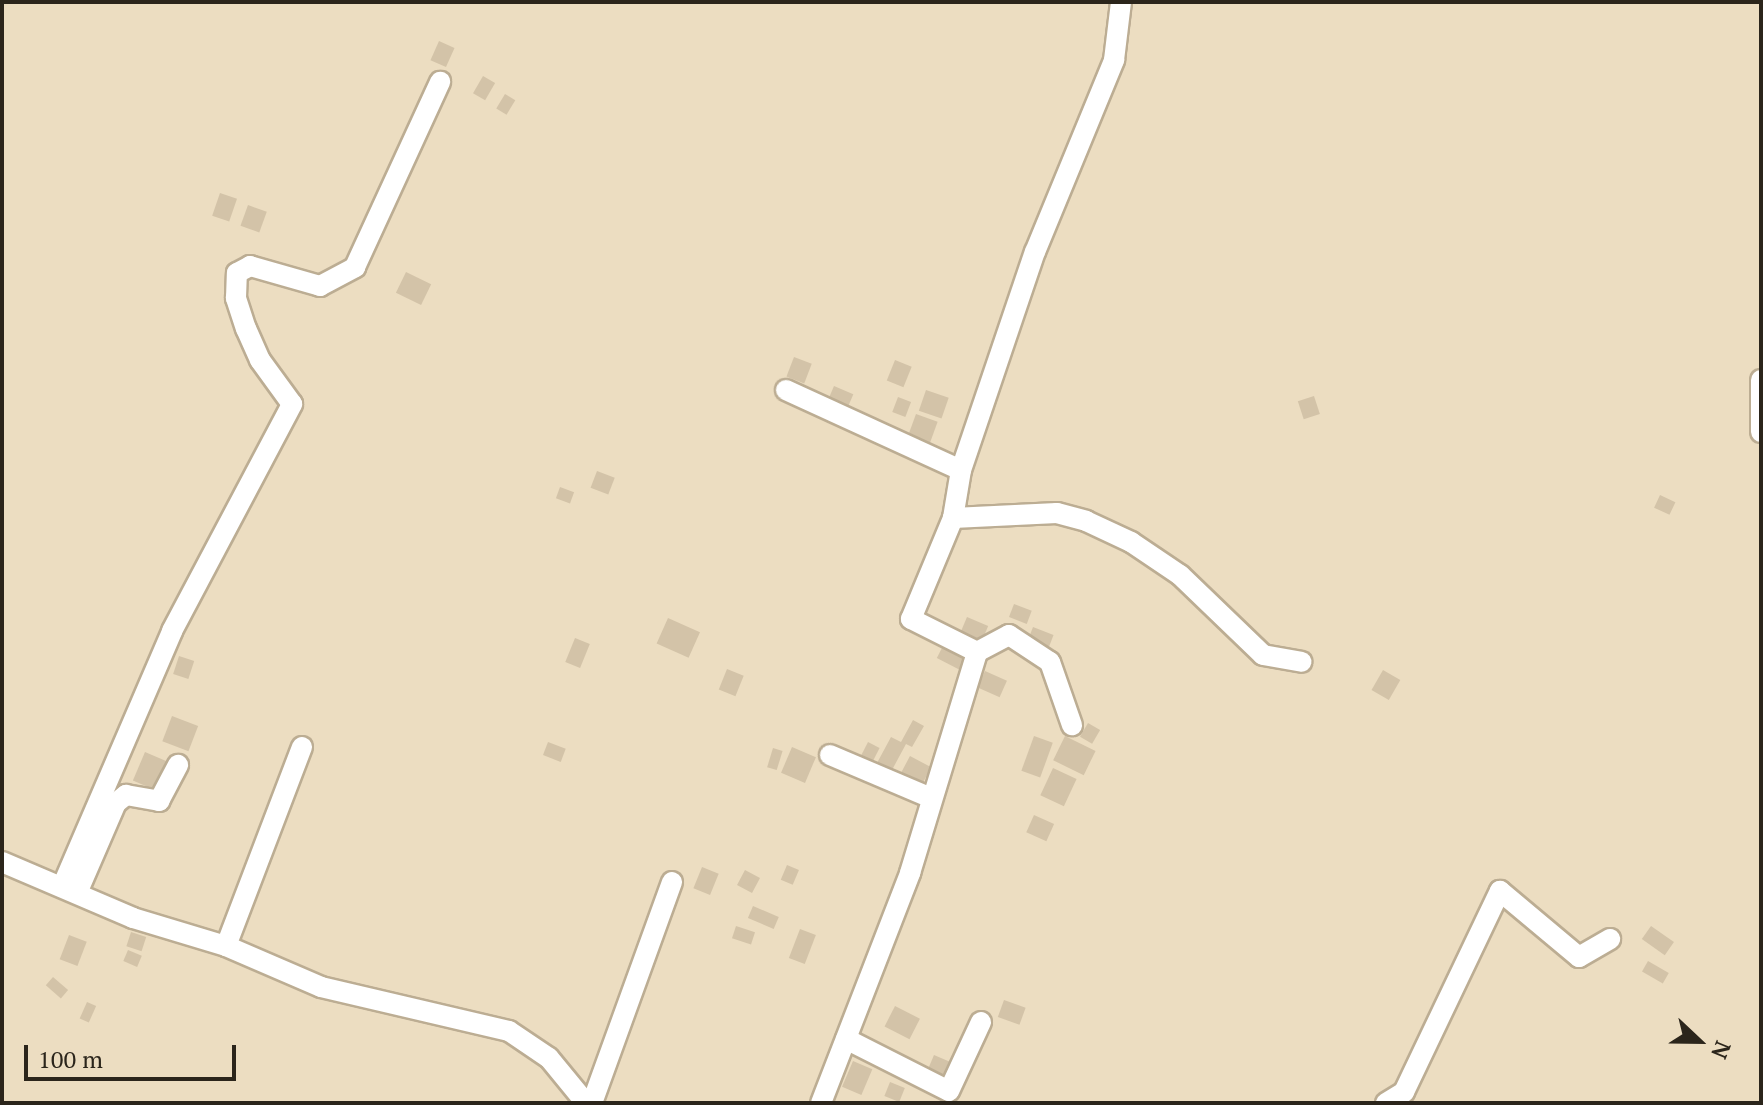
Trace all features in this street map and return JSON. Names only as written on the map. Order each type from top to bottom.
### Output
[{"type":"street","points":[[977,652],[911,619],[953,518],[961,470],[1035,252],[1114,60],[1121,2]]},
{"type":"street","points":[[70,890],[172,631],[292,404],[260,360],[246,329],[236,298],[237,273],[250,266],[320,286],[355,267],[440,82]]},
{"type":"street","points":[[1761,380],[1761,432]]},
{"type":"street","points":[[786,390],[961,470]]},
{"type":"street","points":[[953,518],[1057,513],[1086,521],[1156,556],[1263,655],[1301,662]]},
{"type":"street","points":[[821,1103],[932,810],[929,797],[977,652],[1009,635],[1050,662],[1072,725]]},
{"type":"street","points":[[226,946],[302,747]]},
{"type":"street","points":[[830,755],[929,797]]},
{"type":"street","points":[[70,890],[116,803],[126,795],[159,801],[178,765]]},
{"type":"street","points":[[2,862],[133,918],[226,946],[357,998],[509,1031],[549,1058],[589,1103],[672,882]]},
{"type":"street","points":[[1386,1103],[1404,1092],[1500,891],[1579,957],[1610,939]]},
{"type":"street","points":[[846,1039],[949,1091],[981,1022]]},
{"type":"building","points":[[439,41],[455,48],[446,67],[430,60]]},
{"type":"building","points":[[483,76],[495,83],[485,100],[473,93]]},
{"type":"building","points":[[505,94],[515,100],[507,115],[496,109]]},
{"type":"building","points":[[220,193],[237,199],[229,222],[212,216]]},
{"type":"building","points":[[248,205],[267,212],[259,233],[240,226]]},
{"type":"building","points":[[406,272],[431,284],[421,305],[396,293]]},
{"type":"building","points":[[794,357],[812,364],[804,383],[786,377]]},
{"type":"building","points":[[895,360],[912,367],[903,387],[887,380]]},
{"type":"building","points":[[834,386],[853,394],[849,405],[829,397]]},
{"type":"building","points":[[926,390],[949,398],[942,419],[919,411]]},
{"type":"building","points":[[1314,396],[1320,414],[1304,419],[1298,401]]},
{"type":"building","points":[[898,397],[911,402],[905,417],[892,412]]},
{"type":"building","points":[[916,414],[938,422],[930,443],[908,436]]},
{"type":"building","points":[[597,471],[615,478],[608,495],[591,488]]},
{"type":"building","points":[[560,487],[574,492],[570,503],[556,498]]},
{"type":"building","points":[[1660,495],[1675,502],[1669,515],[1654,508]]},
{"type":"building","points":[[1014,604],[1032,611],[1027,624],[1009,617]]},
{"type":"building","points":[[967,617],[988,626],[982,642],[960,633]]},
{"type":"building","points":[[668,618],[700,632],[689,658],[657,644]]},
{"type":"building","points":[[1033,627],[1054,635],[1048,649],[1028,641]]},
{"type":"building","points":[[575,638],[590,644],[580,668],[565,662]]},
{"type":"building","points":[[945,642],[967,653],[959,669],[937,658]]},
{"type":"building","points":[[179,656],[194,661],[188,679],[173,674]]},
{"type":"building","points":[[727,669],[744,676],[735,696],[719,689]]},
{"type":"building","points":[[1383,670],[1400,680],[1389,700],[1372,690]]},
{"type":"building","points":[[985,671],[1007,681],[1000,697],[978,687]]},
{"type":"building","points":[[172,716],[198,726],[188,751],[162,741]]},
{"type":"building","points":[[913,720],[924,726],[912,747],[906,744],[892,770],[877,763],[891,737],[901,742]]},
{"type":"building","points":[[1088,723],[1100,730],[1092,744],[1080,737]]},
{"type":"building","points":[[1034,736],[1053,743],[1040,778],[1021,771]]},
{"type":"building","points":[[1065,736],[1096,751],[1084,775],[1053,760]]},
{"type":"building","points":[[548,742],[566,749],[561,762],[543,755]]},
{"type":"building","points":[[868,742],[880,748],[872,762],[861,756]]},
{"type":"building","points":[[792,747],[816,757],[805,783],[781,773]]},
{"type":"building","points":[[773,748],[783,751],[777,770],[767,767]]},
{"type":"building","points":[[145,752],[171,763],[159,791],[133,781]]},
{"type":"building","points":[[910,756],[931,767],[921,786],[900,775]]},
{"type":"building","points":[[1053,768],[1077,779],[1064,806],[1040,795]]},
{"type":"building","points":[[1034,815],[1054,824],[1046,841],[1026,832]]},
{"type":"building","points":[[787,865],[799,870],[793,885],[781,880]]},
{"type":"building","points":[[702,867],[719,874],[710,895],[693,888]]},
{"type":"building","points":[[745,870],[760,878],[752,893],[737,885]]},
{"type":"building","points":[[753,906],[779,917],[774,929],[748,918]]},
{"type":"building","points":[[736,926],[755,932],[751,945],[732,938]]},
{"type":"building","points":[[1651,926],[1674,942],[1665,955],[1642,939]]},
{"type":"building","points":[[800,929],[816,935],[805,964],[789,958]]},
{"type":"building","points":[[131,932],[146,937],[142,951],[126,946]]},
{"type":"building","points":[[69,935],[87,942],[77,966],[60,959]]},
{"type":"building","points":[[128,950],[142,956],[137,967],[123,961]]},
{"type":"building","points":[[1648,961],[1669,973],[1663,983],[1642,971]]},
{"type":"building","points":[[53,977],[68,990],[61,998],[46,985]]},
{"type":"building","points":[[1004,1000],[1026,1008],[1019,1025],[998,1017]]},
{"type":"building","points":[[87,1002],[96,1006],[89,1023],[80,1018]]},
{"type":"building","points":[[895,1006],[920,1019],[910,1039],[885,1026]]},
{"type":"building","points":[[934,1055],[953,1063],[944,1084],[925,1076]]},
{"type":"building","points":[[853,1061],[872,1069],[861,1095],[842,1087]]},
{"type":"building","points":[[890,1082],[905,1088],[899,1102],[884,1096]]}]
